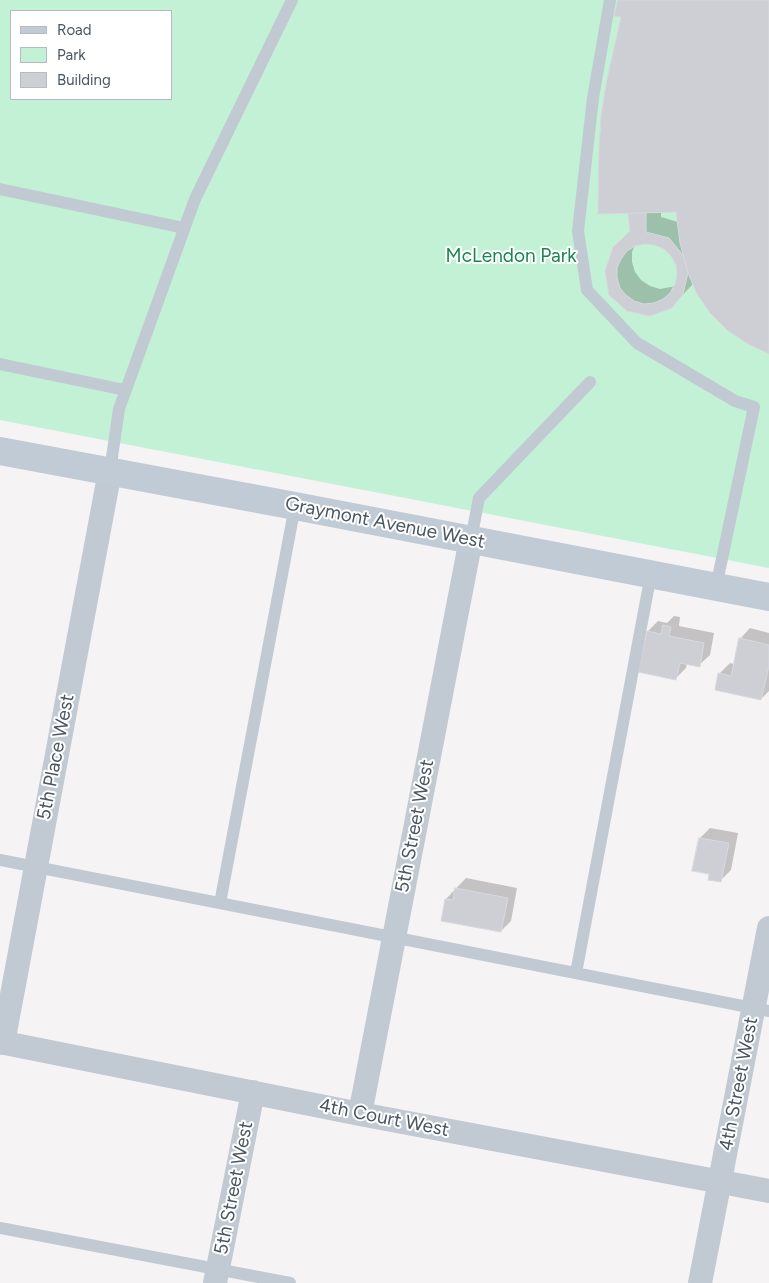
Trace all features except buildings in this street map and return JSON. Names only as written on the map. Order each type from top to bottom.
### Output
[{"type":"main road","name":"Graymont Avenue West","points":[[0,451],[769,597]]},
{"type":"street","name":"5th Place West","points":[[1,1043],[110,471]]},
{"type":"street","name":"5th Street West","points":[[360,1114],[470,539]]},
{"type":"street","name":"4th Street West","points":[[700,1283],[720,1182],[761,1009],[769,928]]},
{"type":"street","name":"4th Court West","points":[[1,1043],[360,1114],[769,1191]]},
{"type":"street","name":"5th Street West","points":[[216,1276],[253,1092]]},
{"type":"lane","points":[[110,471],[119,409],[195,199],[292,0]]},
{"type":"lane","points":[[610,0],[593,98],[578,231],[587,290],[636,343],[735,401],[754,407],[716,586]]},
{"type":"lane","points":[[0,189],[184,228]]},
{"type":"lane","points":[[0,364],[125,390]]},
{"type":"lane","points":[[470,539],[479,498],[590,382]]},
{"type":"lane","points":[[220,903],[295,506]]},
{"type":"lane","points":[[576,973],[651,574]]},
{"type":"lane","points":[[0,860],[761,1009]]},
{"type":"lane","points":[[0,1228],[216,1276],[290,1283]]},
{"type":"green space","name":"McLendon Park","points":[[0,0],[769,0],[769,568],[0,420]]}]
